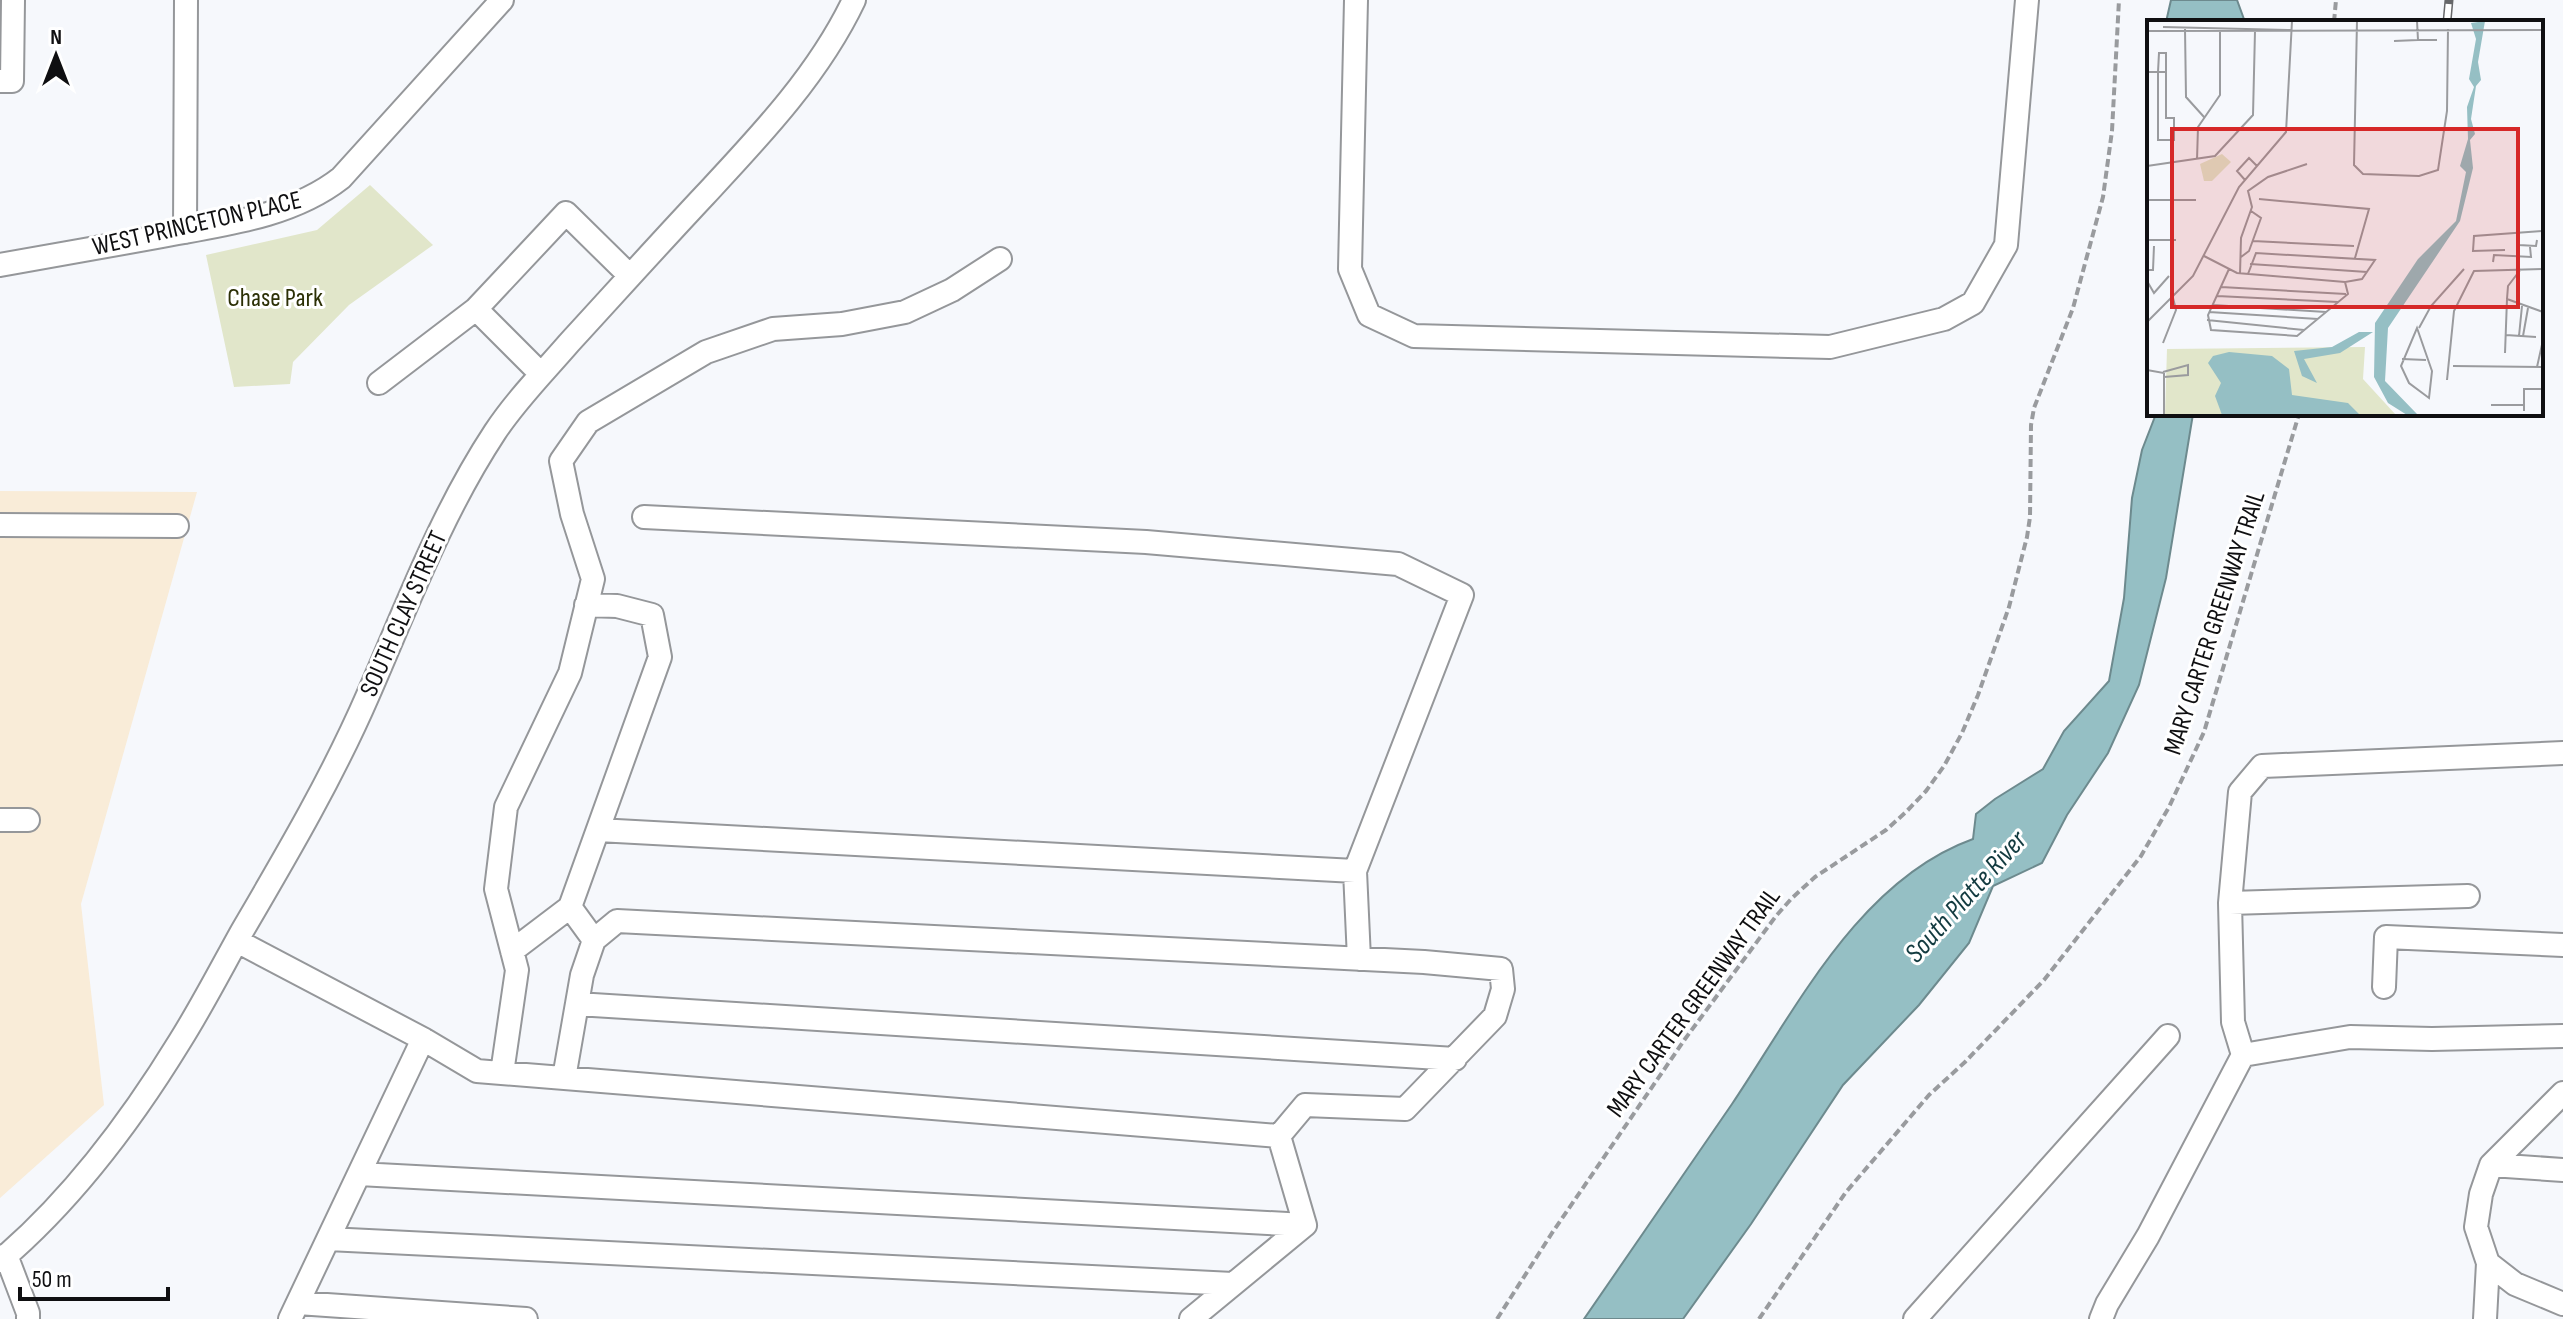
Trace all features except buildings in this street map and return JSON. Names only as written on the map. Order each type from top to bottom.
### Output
[{"type":"street","points":[[0,81],[12,81],[13,0]]},
{"type":"street","points":[[185,232],[186,0]]},
{"type":"street","name":"WEST PRINCETON PLACE","points":[[0,265],[185,232],[276,212],[324,192],[341,178],[502,0]]},
{"type":"street","name":"SOUTH CLAY STREET","points":[[3,1258],[83,1175],[137,1107],[182,1038],[329,777],[368,697],[415,583],[464,482],[496,430],[541,374],[781,111],[821,56],[854,0]]},
{"type":"street","points":[[1356,0],[1350,269],[1369,315],[1414,336],[1830,347],[1944,319],[1973,303],[2006,245],[2027,0]]},
{"type":"street","points":[[379,383],[476,309],[566,213],[630,276]]},
{"type":"street","points":[[502,1073],[517,970],[496,889],[506,807],[570,673],[593,579],[572,514],[561,461],[588,422],[706,352],[773,329],[842,324],[905,312],[952,290],[1000,259]]},
{"type":"street","points":[[476,309],[541,374]]},
{"type":"street","points":[[644,517],[1146,542],[1398,564],[1462,595],[1355,871],[1359,959]]},
{"type":"street","points":[[0,525],[177,526]]},
{"type":"street","points":[[512,951],[570,907],[660,657],[652,615],[617,606],[586,605]]},
{"type":"street","points":[[2101,1319],[2243,1055],[2233,1022],[2230,903],[2240,792],[2262,766],[2563,753]]},
{"type":"street","points":[[0,820],[28,820]]},
{"type":"street","points":[[598,830],[1355,871]]},
{"type":"street","points":[[2230,903],[2468,896]]},
{"type":"street","points":[[570,907],[594,940]]},
{"type":"street","points":[[564,1078],[582,975],[594,940],[617,921],[1501,969],[1503,989],[1495,1016],[1405,1109],[1305,1105],[1279,1136]]},
{"type":"street","points":[[2384,987],[2386,937],[2563,945]]},
{"type":"street","points":[[237,941],[423,1039],[477,1071],[1279,1136]]},
{"type":"street","points":[[577,1004],[1455,1059]]},
{"type":"street","points":[[1915,1319],[2168,1036]]},
{"type":"street","points":[[2243,1055],[2350,1037],[2432,1039],[2553,1036]]},
{"type":"street","points":[[423,1039],[294,1311],[526,1319]]},
{"type":"street","points":[[2485,1319],[2488,1263],[2476,1227],[2481,1194],[2491,1165],[2563,1093]]},
{"type":"street","points":[[1279,1136],[1305,1225]]},
{"type":"street","points":[[2491,1165],[2563,1170]]},
{"type":"street","points":[[359,1174],[1305,1225]]},
{"type":"street","points":[[1191,1319],[1305,1225]]},
{"type":"street","points":[[328,1239],[1233,1284]]},
{"type":"street","points":[[3,1258],[28,1319]]},
{"type":"street","points":[[2488,1263],[2515,1284],[2563,1304]]},
{"type":"path","name":"MARY CARTER GREENWAY TRAIL","points":[[1497,1319],[1685,1039],[1776,916],[1815,877],[1886,830],[1906,812],[1944,766],[1962,733],[1996,648],[2022,562],[2030,517],[2034,408],[2073,308],[2103,197],[2112,131],[2119,0]]},
{"type":"path","points":[[2334,20],[2336,0]]},
{"type":"path","name":"MARY CARTER GREENWAY TRAIL","points":[[1759,1319],[1846,1192],[1929,1095],[2044,980],[2141,856],[2169,807],[2204,732],[2298,416]]},
{"type":"shaded area","points":[[0,491],[197,492],[81,904],[104,1105],[0,1198]]},
{"type":"green space","name":"Chase Park","points":[[370,185],[433,245],[349,305],[293,362],[290,384],[234,387],[206,255],[317,230]]},
{"type":"water","points":[[2171,0],[2237,0],[2244,20],[2166,20]]},
{"type":"water","name":"South Platte River","points":[[2155,416],[2193,416],[2166,578],[2139,685],[2108,753],[2067,815],[2042,863],[1993,886],[1969,943],[1919,1005],[1843,1085],[1751,1224],[1683,1319],[1584,1319],[1834,951],[1896,884],[1933,858],[1973,839],[1976,814],[2043,769],[2064,731],[2109,681],[2124,598],[2132,498],[2142,450]]},
{"type":"railway","points":[[2447,20],[2449,0]]}]
